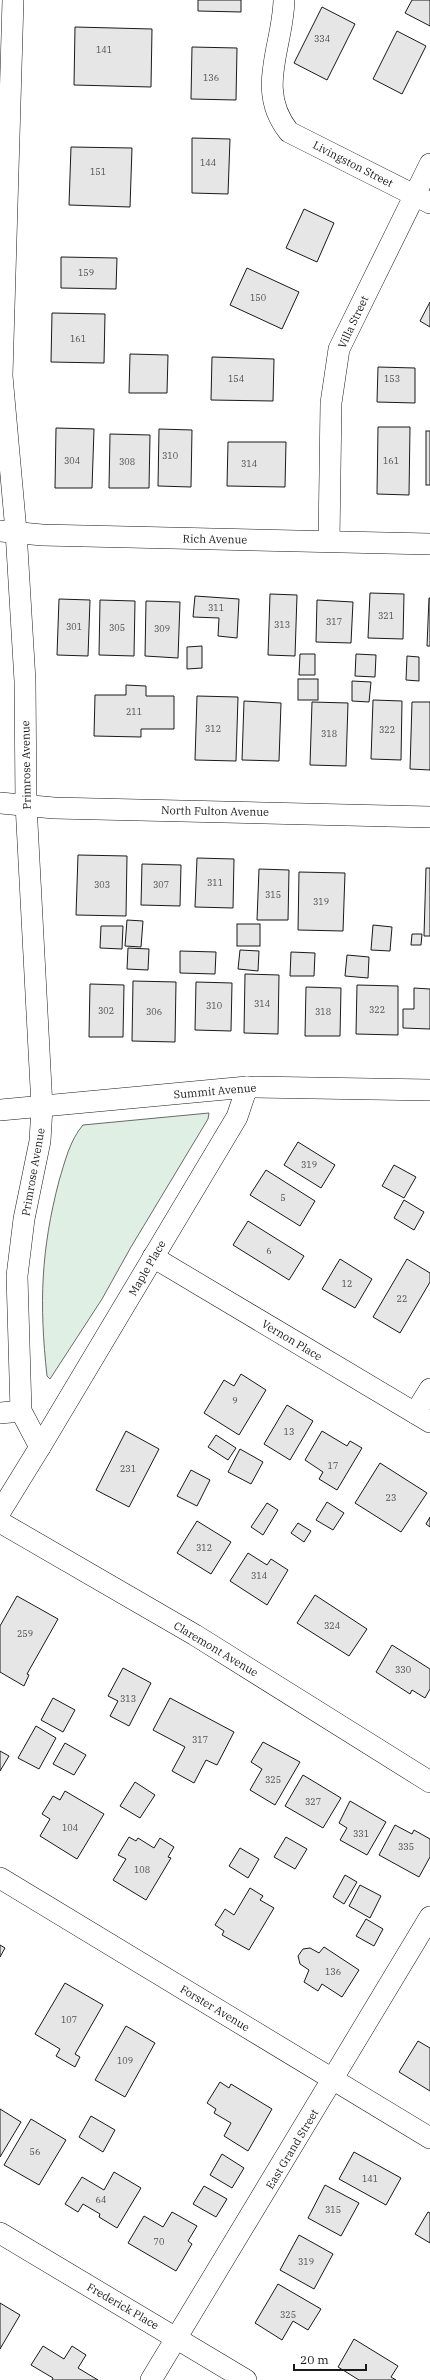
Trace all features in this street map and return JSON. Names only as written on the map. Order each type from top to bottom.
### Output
[{"type":"street","name":"Primrose Avenue","points":[[13,0],[2,255],[2,376],[8,531],[25,681],[26,804],[42,1107],[40,1141],[24,1220],[17,1276],[21,1411],[40,1447]]},
{"type":"street","name":"Livingston Street","points":[[284,0],[272,83],[274,108],[280,121],[289,132],[422,199]]},
{"type":"street","name":"Villa Street","points":[[329,541],[331,404],[338,348],[422,199],[430,164]]},
{"type":"street","name":"Rich Avenue","points":[[8,531],[42,535],[430,544]]},
{"type":"street","name":"North Fulton Avenue","points":[[0,803],[26,804],[54,808],[430,817]]},
{"type":"street","name":"Summit Avenue","points":[[0,1110],[247,1087],[430,1090]]},
{"type":"street","name":"Maple Place","points":[[40,1447],[237,1117],[247,1087]]},
{"type":"street","name":"Vernon Place","points":[[154,1257],[423,1418]]},
{"type":"street","points":[[423,1418],[430,1389]]},
{"type":"street","points":[[0,1413],[21,1411]]},
{"type":"street","points":[[0,1512],[40,1447]]},
{"type":"street","name":"Claremont Avenue","points":[[0,1522],[195,1635],[430,1782]]},
{"type":"street","name":"Forster Avenue","points":[[0,1878],[430,2138]]},
{"type":"street","name":"East Grand Street","points":[[151,2380],[334,2080],[430,1917]]},
{"type":"street","name":"Frederick Place","points":[[0,2233],[177,2337],[246,2380]]},
{"type":"green space","points":[[209,1113],[208,1119],[131,1247],[102,1299],[50,1379],[47,1376],[43,1324],[43,1277],[45,1254],[48,1230],[59,1181],[68,1151],[78,1131],[83,1125]]},
{"type":"building","points":[[198,0],[241,0],[241,12],[198,11]]},
{"type":"building","points":[[412,0],[430,0],[430,26],[405,13]]},
{"type":"building","points":[[322,7],[355,24],[327,80],[294,63]]},
{"type":"building","points":[[75,27],[152,29],[151,87],[74,85]]},
{"type":"building","points":[[397,31],[426,46],[402,94],[373,79]]},
{"type":"building","points":[[192,47],[237,48],[236,100],[191,99]]},
{"type":"building","points":[[192,138],[230,139],[228,194],[192,193]]},
{"type":"building","points":[[71,147],[132,148],[130,207],[69,205]]},
{"type":"building","points":[[304,209],[334,223],[317,262],[286,248]]},
{"type":"building","points":[[61,257],[117,258],[116,289],[61,288]]},
{"type":"building","points":[[247,268],[299,292],[282,329],[230,305]]},
{"type":"building","points":[[430,302],[430,327],[420,321]]},
{"type":"building","points":[[52,313],[105,314],[104,363],[51,362]]},
{"type":"building","points":[[130,354],[168,355],[167,393],[129,393]]},
{"type":"building","points":[[212,357],[274,359],[273,401],[211,400]]},
{"type":"building","points":[[378,367],[415,368],[415,403],[377,402]]},
{"type":"building","points":[[378,427],[410,427],[409,495],[377,494]]},
{"type":"building","points":[[56,428],[94,429],[92,488],[55,488]]},
{"type":"building","points":[[159,429],[192,430],[191,487],[158,486]]},
{"type":"building","points":[[426,431],[430,431],[430,485],[426,485]]},
{"type":"building","points":[[110,434],[150,435],[149,488],[109,488]]},
{"type":"building","points":[[228,442],[286,442],[285,487],[227,486]]},
{"type":"building","points":[[370,593],[404,594],[403,639],[368,638]]},
{"type":"building","points":[[270,594],[297,595],[295,656],[268,655]]},
{"type":"building","points":[[195,596],[239,599],[237,638],[218,636],[219,618],[193,617]]},
{"type":"building","points":[[429,598],[430,646],[427,646]]},
{"type":"building","points":[[59,599],[90,600],[88,656],[57,655]]},
{"type":"building","points":[[100,600],[135,601],[134,656],[99,655]]},
{"type":"building","points":[[317,600],[353,602],[351,643],[316,642]]},
{"type":"building","points":[[146,601],[180,602],[178,658],[145,656]]},
{"type":"building","points":[[202,646],[202,668],[187,669],[187,647]]},
{"type":"building","points":[[300,654],[315,654],[315,675],[299,675]]},
{"type":"building","points":[[356,654],[376,655],[375,677],[355,676]]},
{"type":"building","points":[[407,656],[419,657],[419,681],[406,680]]},
{"type":"building","points":[[298,679],[318,679],[318,700],[298,700]]},
{"type":"building","points":[[352,681],[371,682],[369,702],[352,701]]},
{"type":"building","points":[[126,685],[146,686],[146,696],[174,696],[174,729],[141,729],[141,737],[94,736],[95,695],[126,695]]},
{"type":"building","points":[[197,696],[238,697],[236,761],[195,760]]},
{"type":"building","points":[[373,700],[402,701],[401,760],[371,759]]},
{"type":"building","points":[[244,701],[281,703],[279,761],[242,760]]},
{"type":"building","points":[[312,702],[348,703],[346,766],[310,765]]},
{"type":"building","points":[[412,702],[430,702],[430,770],[410,769]]},
{"type":"building","points":[[78,855],[127,856],[126,916],[76,915]]},
{"type":"building","points":[[197,858],[234,859],[233,908],[195,907]]},
{"type":"building","points":[[142,864],[181,865],[180,906],[141,905]]},
{"type":"building","points":[[426,868],[430,868],[430,936],[424,936]]},
{"type":"building","points":[[259,869],[289,870],[288,920],[257,920]]},
{"type":"building","points":[[299,872],[345,873],[343,931],[298,930]]},
{"type":"building","points":[[127,920],[143,921],[141,947],[125,946]]},
{"type":"building","points":[[237,924],[260,924],[260,946],[237,946]]},
{"type":"building","points":[[373,925],[392,927],[390,951],[371,950]]},
{"type":"building","points":[[101,926],[123,926],[122,949],[100,948]]},
{"type":"building","points":[[412,934],[422,934],[421,945],[411,945]]},
{"type":"building","points":[[128,948],[149,949],[148,970],[127,969]]},
{"type":"building","points":[[240,950],[259,951],[258,971],[238,969]]},
{"type":"building","points":[[180,951],[216,952],[215,974],[180,973]]},
{"type":"building","points":[[291,952],[315,953],[314,976],[290,976]]},
{"type":"building","points":[[347,955],[369,957],[368,978],[345,976]]},
{"type":"building","points":[[245,974],[279,975],[278,1034],[244,1033]]},
{"type":"building","points":[[133,981],[176,982],[175,1042],[132,1041]]},
{"type":"building","points":[[196,982],[232,983],[231,1031],[195,1030]]},
{"type":"building","points":[[90,984],[124,985],[123,1037],[89,1037]]},
{"type":"building","points":[[357,985],[398,986],[398,1035],[356,1034]]},
{"type":"building","points":[[306,987],[341,988],[340,1036],[305,1036]]},
{"type":"building","points":[[414,988],[430,989],[430,1029],[403,1028],[403,1009],[414,1009]]},
{"type":"building","points":[[298,1142],[335,1165],[321,1188],[284,1165]]},
{"type":"building","points":[[394,1165],[416,1177],[404,1198],[382,1186]]},
{"type":"building","points":[[266,1170],[315,1201],[300,1226],[250,1195]]},
{"type":"building","points":[[404,1200],[424,1212],[414,1230],[394,1218]]},
{"type":"building","points":[[248,1221],[304,1256],[289,1280],[233,1245]]},
{"type":"building","points":[[340,1259],[372,1279],[355,1308],[322,1289]]},
{"type":"building","points":[[407,1259],[430,1273],[430,1282],[400,1333],[373,1317]]},
{"type":"building","points":[[241,1374],[266,1390],[239,1435],[204,1413],[224,1380],[234,1386]]},
{"type":"building","points":[[287,1405],[313,1421],[290,1460],[264,1444]]},
{"type":"building","points":[[126,1431],[159,1449],[129,1507],[96,1490]]},
{"type":"building","points":[[322,1431],[347,1446],[350,1441],[362,1448],[337,1490],[319,1479],[323,1472],[305,1460]]},
{"type":"building","points":[[216,1435],[236,1448],[228,1460],[208,1447]]},
{"type":"building","points":[[240,1449],[263,1462],[251,1484],[228,1472]]},
{"type":"building","points":[[380,1463],[427,1493],[401,1532],[355,1503]]},
{"type":"building","points":[[191,1470],[210,1480],[197,1506],[177,1496]]},
{"type":"building","points":[[327,1502],[344,1513],[333,1530],[316,1520]]},
{"type":"building","points":[[267,1503],[278,1510],[263,1535],[251,1527]]},
{"type":"building","points":[[430,1517],[430,1527],[426,1524]]},
{"type":"building","points":[[197,1521],[231,1542],[211,1574],[177,1553]]},
{"type":"building","points":[[298,1523],[311,1531],[304,1542],[291,1533]]},
{"type":"building","points":[[248,1553],[267,1565],[271,1559],[288,1570],[267,1605],[230,1581]]},
{"type":"building","points":[[315,1595],[367,1629],[349,1656],[297,1623]]},
{"type":"building","points":[[17,1596],[58,1619],[27,1674],[29,1675],[24,1686],[0,1672],[0,1626]]},
{"type":"building","points":[[392,1645],[430,1669],[430,1689],[425,1698],[412,1690],[410,1694],[376,1672]]},
{"type":"building","points":[[123,1668],[151,1683],[129,1726],[110,1716],[118,1701],[108,1696]]},
{"type":"building","points":[[53,1698],[75,1710],[63,1732],[41,1720]]},
{"type":"building","points":[[170,1698],[234,1732],[217,1765],[206,1760],[194,1783],[172,1771],[185,1747],[153,1730]]},
{"type":"building","points":[[36,1726],[56,1738],[39,1769],[18,1758]]},
{"type":"building","points":[[263,1742],[300,1762],[275,1805],[250,1790],[262,1769],[251,1762]]},
{"type":"building","points":[[65,1743],[86,1755],[74,1775],[53,1764]]},
{"type":"building","points":[[0,1751],[9,1756],[0,1771]]},
{"type":"building","points":[[303,1775],[341,1798],[323,1828],[285,1806]]},
{"type":"building","points":[[135,1782],[155,1795],[140,1818],[120,1806]]},
{"type":"building","points":[[65,1791],[104,1814],[77,1859],[40,1836],[50,1819],[42,1814],[53,1796],[60,1800]]},
{"type":"building","points":[[350,1801],[386,1822],[367,1855],[340,1840],[347,1828],[339,1823]]},
{"type":"building","points":[[395,1825],[412,1834],[414,1830],[430,1839],[430,1857],[419,1877],[379,1855]]},
{"type":"building","points":[[129,1837],[136,1841],[138,1838],[154,1848],[160,1838],[174,1847],[168,1857],[171,1858],[146,1900],[113,1880],[126,1859],[118,1855]]},
{"type":"building","points":[[286,1837],[307,1849],[295,1869],[274,1857]]},
{"type":"building","points":[[240,1848],[259,1859],[248,1878],[229,1866]]},
{"type":"building","points":[[345,1875],[357,1882],[344,1904],[333,1897]]},
{"type":"building","points":[[360,1885],[381,1896],[370,1918],[349,1906]]},
{"type":"building","points":[[250,1888],[263,1896],[260,1900],[274,1908],[249,1950],[222,1935],[224,1931],[215,1925],[225,1909],[234,1915]]},
{"type":"building","points":[[366,1919],[383,1929],[374,1946],[356,1936]]},
{"type":"building","points":[[0,1945],[5,1948],[0,1957]]},
{"type":"building","points":[[324,1947],[359,1970],[342,1997],[322,1984],[318,1991],[304,1982],[309,1970],[300,1964],[298,1956],[303,1949],[310,1948],[319,1953]]},
{"type":"building","points":[[65,1983],[103,2005],[75,2054],[80,2057],[75,2067],[56,2056],[60,2049],[35,2034]]},
{"type":"building","points":[[126,2026],[155,2043],[125,2097],[95,2080]]},
{"type":"building","points":[[418,2041],[430,2048],[430,2091],[399,2072]]},
{"type":"building","points":[[220,2082],[229,2088],[231,2084],[272,2109],[248,2151],[224,2136],[231,2123],[214,2113],[216,2109],[207,2103]]},
{"type":"building","points":[[0,2109],[21,2122],[0,2157]]},
{"type":"building","points":[[91,2116],[115,2130],[103,2152],[79,2137]]},
{"type":"building","points":[[31,2119],[66,2140],[39,2185],[4,2165]]},
{"type":"building","points":[[354,2152],[401,2178],[386,2205],[339,2179]]},
{"type":"building","points":[[222,2154],[244,2168],[232,2188],[210,2175]]},
{"type":"building","points":[[114,2172],[141,2188],[117,2228],[99,2217],[100,2214],[83,2204],[78,2212],[65,2204],[82,2177],[104,2190]]},
{"type":"building","points":[[325,2185],[359,2203],[341,2236],[308,2218]]},
{"type":"building","points":[[204,2186],[227,2199],[216,2217],[193,2204]]},
{"type":"building","points":[[172,2212],[197,2226],[188,2241],[192,2244],[176,2271],[128,2243],[144,2216],[163,2227]]},
{"type":"building","points":[[428,2212],[430,2213],[430,2243],[415,2234]]},
{"type":"building","points":[[299,2235],[333,2254],[314,2289],[280,2270]]},
{"type":"building","points":[[278,2284],[321,2309],[308,2330],[293,2321],[282,2340],[255,2323]]},
{"type":"building","points":[[0,2303],[20,2315],[0,2349]]},
{"type":"building","points":[[354,2339],[398,2366],[391,2377],[396,2380],[359,2380],[338,2367]]},
{"type":"building","points":[[43,2346],[64,2359],[72,2346],[86,2355],[78,2368],[98,2380],[52,2380],[53,2378],[31,2365]]}]
